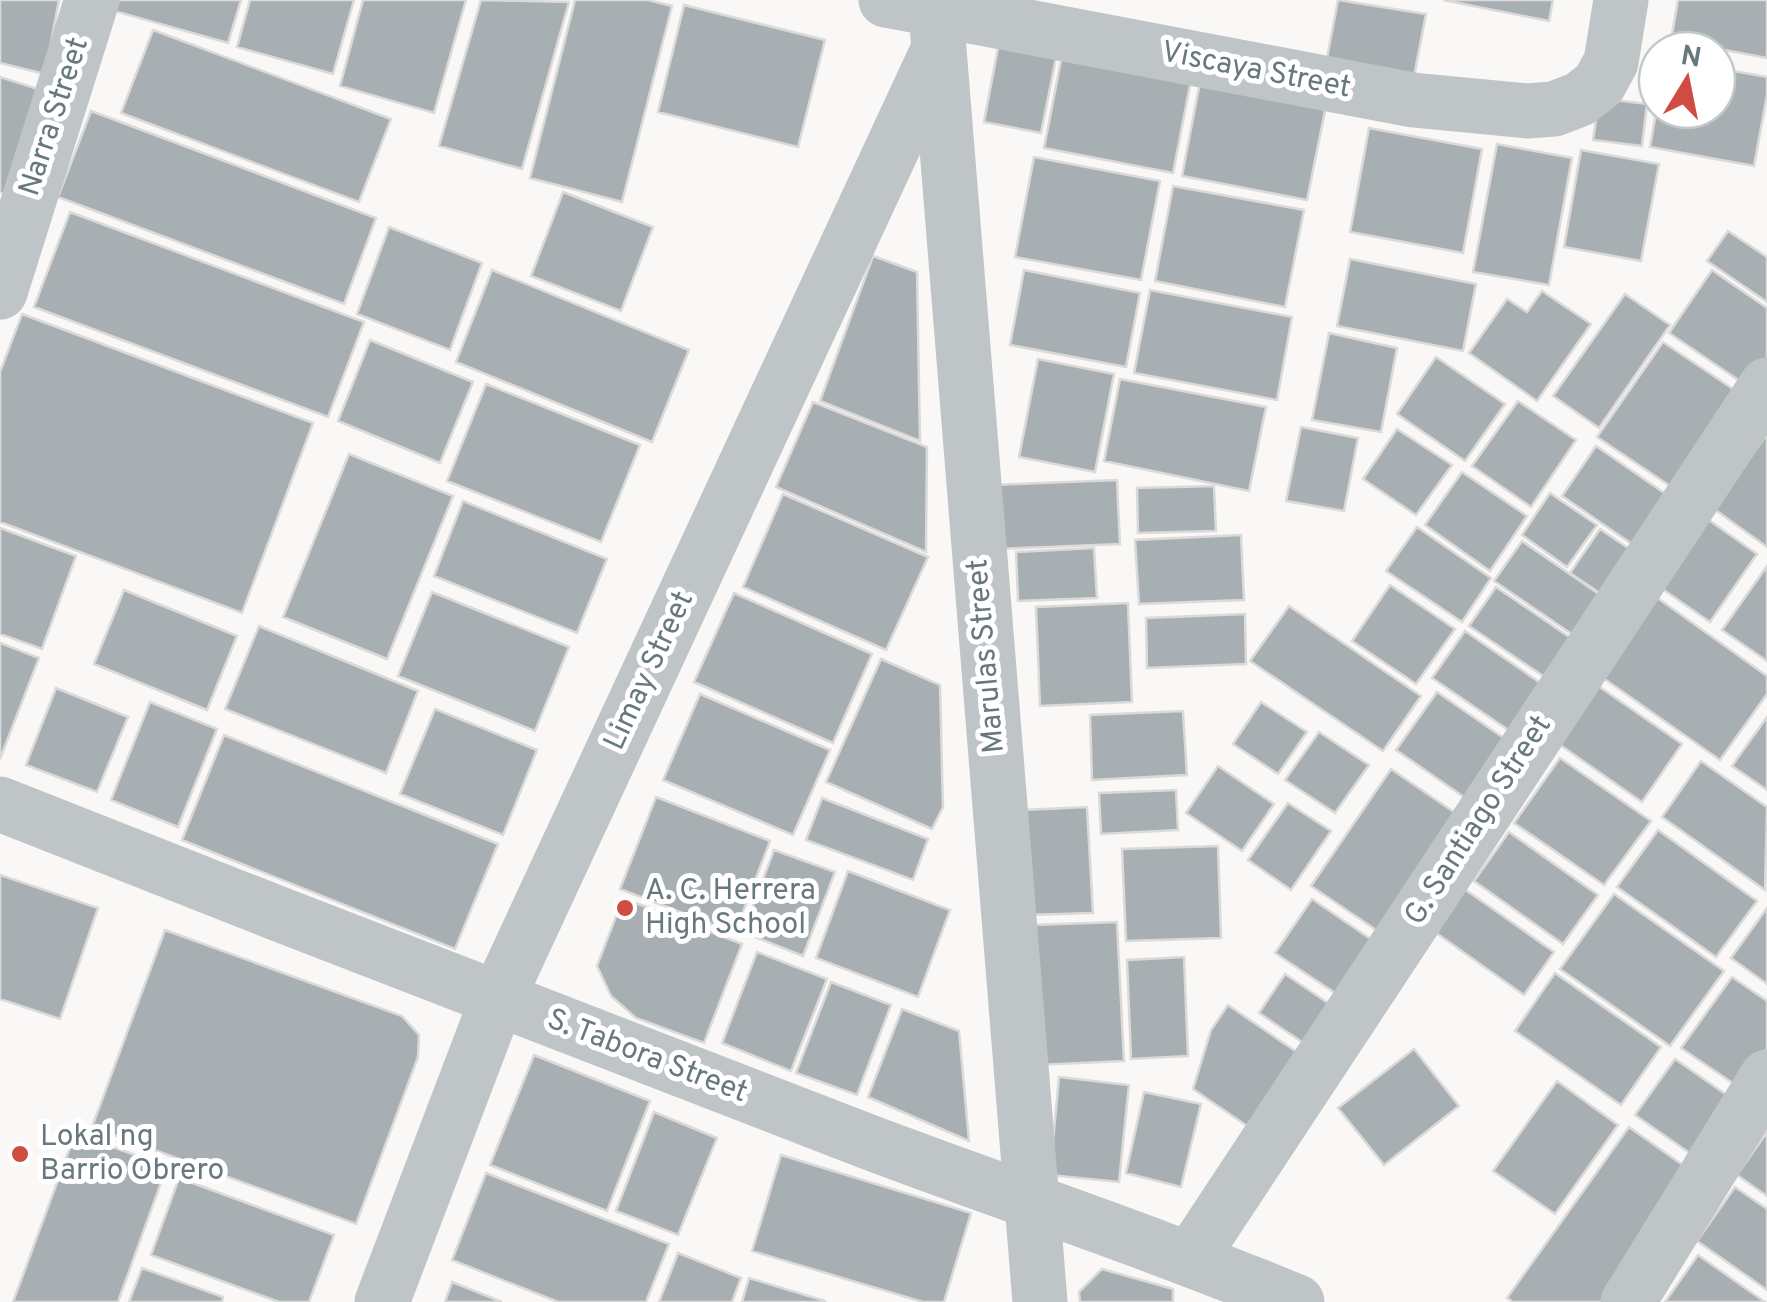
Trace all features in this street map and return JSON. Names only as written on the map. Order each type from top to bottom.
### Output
[{"type":"street","name":"Narra Street","points":[[0,292],[92,0]]},
{"type":"street","name":"Viscaya Street","points":[[924,15],[1413,100],[1527,111],[1554,109],[1580,99],[1599,84],[1611,62],[1621,0]]},
{"type":"street","name":"Limay Street","points":[[382,1302],[498,1000],[924,15]]},
{"type":"street","name":"Marulas Street","points":[[924,15],[1040,1302]]},
{"type":"street","name":"G. Santiago Street","points":[[1191,1258],[1767,385]]},
{"type":"street","name":"S. Tabora Street","points":[[0,804],[498,1000],[1031,1204],[1191,1258],[1297,1302]]},
{"type":"street","points":[[1628,1302],[1767,1077]]},
{"type":"building","points":[[0,0],[59,0],[45,74],[0,63]]},
{"type":"building","points":[[117,0],[241,0],[228,43],[114,11]]},
{"type":"building","points":[[250,0],[354,0],[333,74],[237,47]]},
{"type":"building","points":[[363,0],[466,0],[434,113],[340,86]]},
{"type":"building","points":[[481,0],[569,2],[522,169],[439,146]]},
{"type":"building","points":[[575,0],[648,0],[672,6],[622,202],[530,178]]},
{"type":"building","points":[[1338,0],[1426,14],[1411,92],[1324,74]]},
{"type":"building","points":[[1443,0],[1553,0],[1549,21]]},
{"type":"building","points":[[1678,0],[1767,0],[1767,58],[1737,52],[1737,30],[1673,30]]},
{"type":"building","points":[[684,5],[825,40],[798,147],[658,112]]},
{"type":"building","points":[[153,30],[391,119],[359,202],[121,113]]},
{"type":"building","points":[[1000,37],[1058,48],[1041,133],[984,122]]},
{"type":"building","points":[[1062,55],[1191,80],[1173,173],[1044,148]]},
{"type":"building","points":[[1737,72],[1767,77],[1754,166],[1650,147],[1653,130],[1737,130]]},
{"type":"building","points":[[0,77],[38,89],[6,194],[0,192]]},
{"type":"building","points":[[1200,82],[1326,106],[1307,200],[1182,176]]},
{"type":"building","points":[[1599,98],[1637,103],[1637,130],[1644,130],[1642,146],[1593,140]]},
{"type":"building","points":[[91,111],[376,218],[344,304],[58,197]]},
{"type":"building","points":[[1369,128],[1482,149],[1463,253],[1350,232]]},
{"type":"building","points":[[1497,144],[1572,158],[1549,285],[1473,272]]},
{"type":"building","points":[[1581,150],[1659,164],[1641,261],[1564,247]]},
{"type":"building","points":[[1034,157],[1160,181],[1141,280],[1015,257]]},
{"type":"building","points":[[1173,186],[1304,210],[1285,307],[1155,281]]},
{"type":"building","points":[[563,192],[653,227],[621,311],[531,276]]},
{"type":"building","points":[[70,212],[364,322],[328,417],[34,307]]},
{"type":"building","points":[[389,227],[482,263],[450,350],[357,314]]},
{"type":"building","points":[[1728,231],[1767,257],[1767,302],[1707,261]]},
{"type":"building","points":[[873,256],[917,272],[920,441],[820,401]]},
{"type":"building","points":[[1350,259],[1476,284],[1463,351],[1337,326]]},
{"type":"building","points":[[492,270],[689,350],[652,442],[456,362]]},
{"type":"building","points":[[1024,270],[1140,293],[1126,367],[1010,345]]},
{"type":"building","points":[[1712,270],[1767,308],[1767,370],[1753,390],[1669,333]]},
{"type":"building","points":[[1150,290],[1292,317],[1277,400],[1134,373]]},
{"type":"building","points":[[1542,291],[1591,324],[1537,401],[1469,353],[1507,299],[1527,312]]},
{"type":"building","points":[[1625,294],[1670,325],[1599,428],[1553,396]]},
{"type":"building","points":[[22,314],[313,423],[242,613],[0,522],[0,372]]},
{"type":"building","points":[[1329,333],[1397,348],[1381,432],[1312,420]]},
{"type":"building","points":[[370,340],[473,382],[440,463],[338,421]]},
{"type":"building","points":[[1663,342],[1745,397],[1679,492],[1597,437]]},
{"type":"building","points":[[1436,357],[1505,404],[1465,461],[1397,414]]},
{"type":"building","points":[[1038,359],[1114,374],[1095,472],[1019,457]]},
{"type":"building","points":[[1120,379],[1266,407],[1249,491],[1104,461]]},
{"type":"building","points":[[486,384],[640,445],[601,542],[447,481]]},
{"type":"building","points":[[1518,401],[1576,440],[1531,507],[1472,466]]},
{"type":"building","points":[[813,402],[927,447],[926,552],[776,487]]},
{"type":"building","points":[[1301,427],[1358,438],[1344,511],[1286,501]]},
{"type":"building","points":[[1397,429],[1452,465],[1416,515],[1363,479]]},
{"type":"building","points":[[1767,434],[1767,547],[1714,509]]},
{"type":"building","points":[[1596,446],[1676,501],[1642,551],[1562,496]]},
{"type":"building","points":[[349,454],[453,496],[387,659],[283,617]]},
{"type":"building","points":[[1462,472],[1527,516],[1490,571],[1425,525]]},
{"type":"building","points":[[1117,480],[1120,544],[995,549],[992,485]]},
{"type":"building","points":[[1214,486],[1216,531],[1138,533],[1137,488]]},
{"type":"building","points":[[1550,493],[1597,525],[1567,567],[1522,535]]},
{"type":"building","points":[[783,494],[928,557],[886,650],[743,587]]},
{"type":"building","points":[[463,501],[607,559],[577,633],[434,576]]},
{"type":"building","points":[[1706,518],[1757,554],[1710,622],[1658,586]]},
{"type":"building","points":[[1417,527],[1491,578],[1462,622],[1386,571]]},
{"type":"building","points":[[0,528],[76,556],[42,649],[0,634]]},
{"type":"building","points":[[1600,529],[1640,556],[1610,600],[1570,573]]},
{"type":"building","points":[[1241,535],[1244,600],[1139,604],[1135,540]]},
{"type":"building","points":[[1522,541],[1609,601],[1582,641],[1494,581]]},
{"type":"building","points":[[1094,548],[1097,598],[1018,601],[1016,552]]},
{"type":"building","points":[[1767,566],[1767,661],[1722,630]]},
{"type":"building","points":[[1390,585],[1455,629],[1416,684],[1352,641]]},
{"type":"building","points":[[1496,587],[1581,645],[1555,684],[1469,626]]},
{"type":"building","points":[[124,590],[237,636],[207,710],[94,664]]},
{"type":"building","points":[[432,592],[569,647],[535,731],[398,676]]},
{"type":"building","points":[[734,593],[872,654],[833,743],[694,682]]},
{"type":"building","points":[[1652,594],[1767,676],[1767,694],[1720,760],[1596,673]]},
{"type":"building","points":[[1128,603],[1132,702],[1040,706],[1036,607]]},
{"type":"building","points":[[1289,606],[1421,696],[1383,751],[1250,661]]},
{"type":"building","points":[[1245,614],[1246,664],[1147,668],[1146,618]]},
{"type":"building","points":[[259,626],[418,691],[386,773],[225,709]]},
{"type":"building","points":[[1465,631],[1552,691],[1520,738],[1432,678]]},
{"type":"building","points":[[0,643],[39,658],[0,759]]},
{"type":"building","points":[[881,659],[940,685],[943,807],[932,829],[826,782]]},
{"type":"building","points":[[1594,683],[1682,744],[1642,802],[1553,740]]},
{"type":"building","points":[[56,688],[128,717],[97,792],[26,765]]},
{"type":"building","points":[[1437,692],[1514,745],[1474,804],[1396,750]]},
{"type":"building","points":[[700,694],[830,750],[793,835],[663,780]]},
{"type":"building","points":[[150,702],[217,729],[178,827],[111,800]]},
{"type":"building","points":[[1261,702],[1307,732],[1278,774],[1233,744]]},
{"type":"building","points":[[435,709],[537,750],[503,835],[400,794]]},
{"type":"building","points":[[1183,711],[1187,775],[1092,780],[1090,715]]},
{"type":"building","points":[[1767,717],[1767,790],[1732,766]]},
{"type":"building","points":[[1319,732],[1369,765],[1335,813],[1285,780]]},
{"type":"building","points":[[224,735],[498,844],[455,949],[182,840]]},
{"type":"building","points":[[1560,758],[1651,821],[1604,885],[1514,823]]},
{"type":"building","points":[[1701,761],[1767,807],[1765,890],[1662,817]]},
{"type":"building","points":[[1218,766],[1274,804],[1242,851],[1186,813]]},
{"type":"building","points":[[1391,769],[1467,821],[1388,938],[1311,886]]},
{"type":"building","points":[[1176,790],[1178,830],[1101,834],[1099,793]]},
{"type":"building","points":[[656,797],[770,841],[735,933],[620,889]]},
{"type":"building","points":[[822,798],[928,839],[913,880],[806,840]]},
{"type":"building","points":[[1288,803],[1331,831],[1291,890],[1248,860]]},
{"type":"building","points":[[1087,807],[1093,913],[1027,915],[1023,810]]},
{"type":"building","points":[[1658,830],[1757,901],[1716,957],[1617,887]]},
{"type":"building","points":[[1509,832],[1598,895],[1563,944],[1474,881]]},
{"type":"building","points":[[1218,846],[1221,938],[1126,941],[1122,849]]},
{"type":"building","points":[[774,850],[835,872],[803,956],[743,932]]},
{"type":"building","points":[[848,871],[950,910],[918,997],[816,958]]},
{"type":"building","points":[[0,875],[98,908],[60,1019],[0,999]]},
{"type":"building","points":[[1463,888],[1554,952],[1524,995],[1432,930]]},
{"type":"building","points":[[1614,894],[1724,971],[1670,1046],[1560,969]]},
{"type":"building","points":[[623,898],[742,944],[704,1043],[636,1018],[611,996],[597,966]]},
{"type":"building","points":[[1312,899],[1381,946],[1344,999],[1275,953]]},
{"type":"building","points":[[1767,908],[1767,984],[1731,958]]},
{"type":"building","points":[[1117,922],[1124,1061],[1037,1065],[1031,925]]},
{"type":"building","points":[[165,930],[402,1016],[419,1035],[418,1057],[356,1224],[92,1127]]},
{"type":"building","points":[[757,952],[827,979],[791,1071],[722,1043]]},
{"type":"building","points":[[1184,957],[1188,1056],[1131,1059],[1127,960]]},
{"type":"building","points":[[1555,973],[1661,1047],[1621,1105],[1515,1031]]},
{"type":"building","points":[[1285,974],[1334,1007],[1308,1046],[1259,1013]]},
{"type":"building","points":[[1732,977],[1767,1001],[1767,1049],[1740,1088],[1681,1048]]},
{"type":"building","points":[[831,982],[891,1005],[857,1095],[796,1073]]},
{"type":"building","points":[[1228,1005],[1304,1057],[1253,1130],[1193,1089],[1211,1030]]},
{"type":"building","points":[[902,1009],[959,1031],[969,1141],[868,1097]]},
{"type":"building","points":[[1414,1049],[1459,1106],[1384,1165],[1338,1108]]},
{"type":"building","points":[[534,1055],[650,1101],[607,1211],[490,1165]]},
{"type":"building","points":[[1675,1059],[1734,1100],[1694,1156],[1635,1115]]},
{"type":"building","points":[[1059,1077],[1129,1085],[1119,1182],[1050,1175]]},
{"type":"building","points":[[1557,1081],[1618,1125],[1555,1214],[1493,1171]]},
{"type":"building","points":[[1144,1092],[1201,1104],[1181,1187],[1126,1173]]},
{"type":"building","points":[[654,1112],[717,1138],[678,1235],[616,1211]]},
{"type":"building","points":[[1629,1127],[1694,1173],[1602,1302],[1513,1302],[1507,1298]]},
{"type":"building","points":[[1767,1132],[1767,1196],[1737,1175]]},
{"type":"building","points":[[75,1134],[167,1166],[118,1302],[13,1302]]},
{"type":"building","points":[[781,1155],[971,1213],[944,1302],[923,1302],[752,1251]]},
{"type":"building","points":[[486,1173],[669,1244],[646,1302],[558,1302],[452,1260]]},
{"type":"building","points":[[179,1178],[334,1235],[309,1302],[279,1302],[151,1255]]},
{"type":"building","points":[[1735,1187],[1767,1209],[1767,1290],[1697,1241]]},
{"type":"building","points":[[678,1253],[741,1278],[732,1302],[659,1302]]},
{"type":"building","points":[[1698,1255],[1765,1302],[1665,1302]]},
{"type":"building","points":[[142,1268],[223,1297],[222,1302],[129,1302]]},
{"type":"building","points":[[1102,1269],[1173,1289],[1173,1302],[1080,1302],[1079,1292]]},
{"type":"building","points":[[749,1278],[825,1301],[825,1302],[742,1302]]},
{"type":"building","points":[[452,1282],[502,1302],[445,1302]]},
{"type":"place","name":"A. C. Herrera High School","points":[[625,908]]},
{"type":"place","name":"Lokal ng Barrio Obrero","points":[[20,1154]]}]
